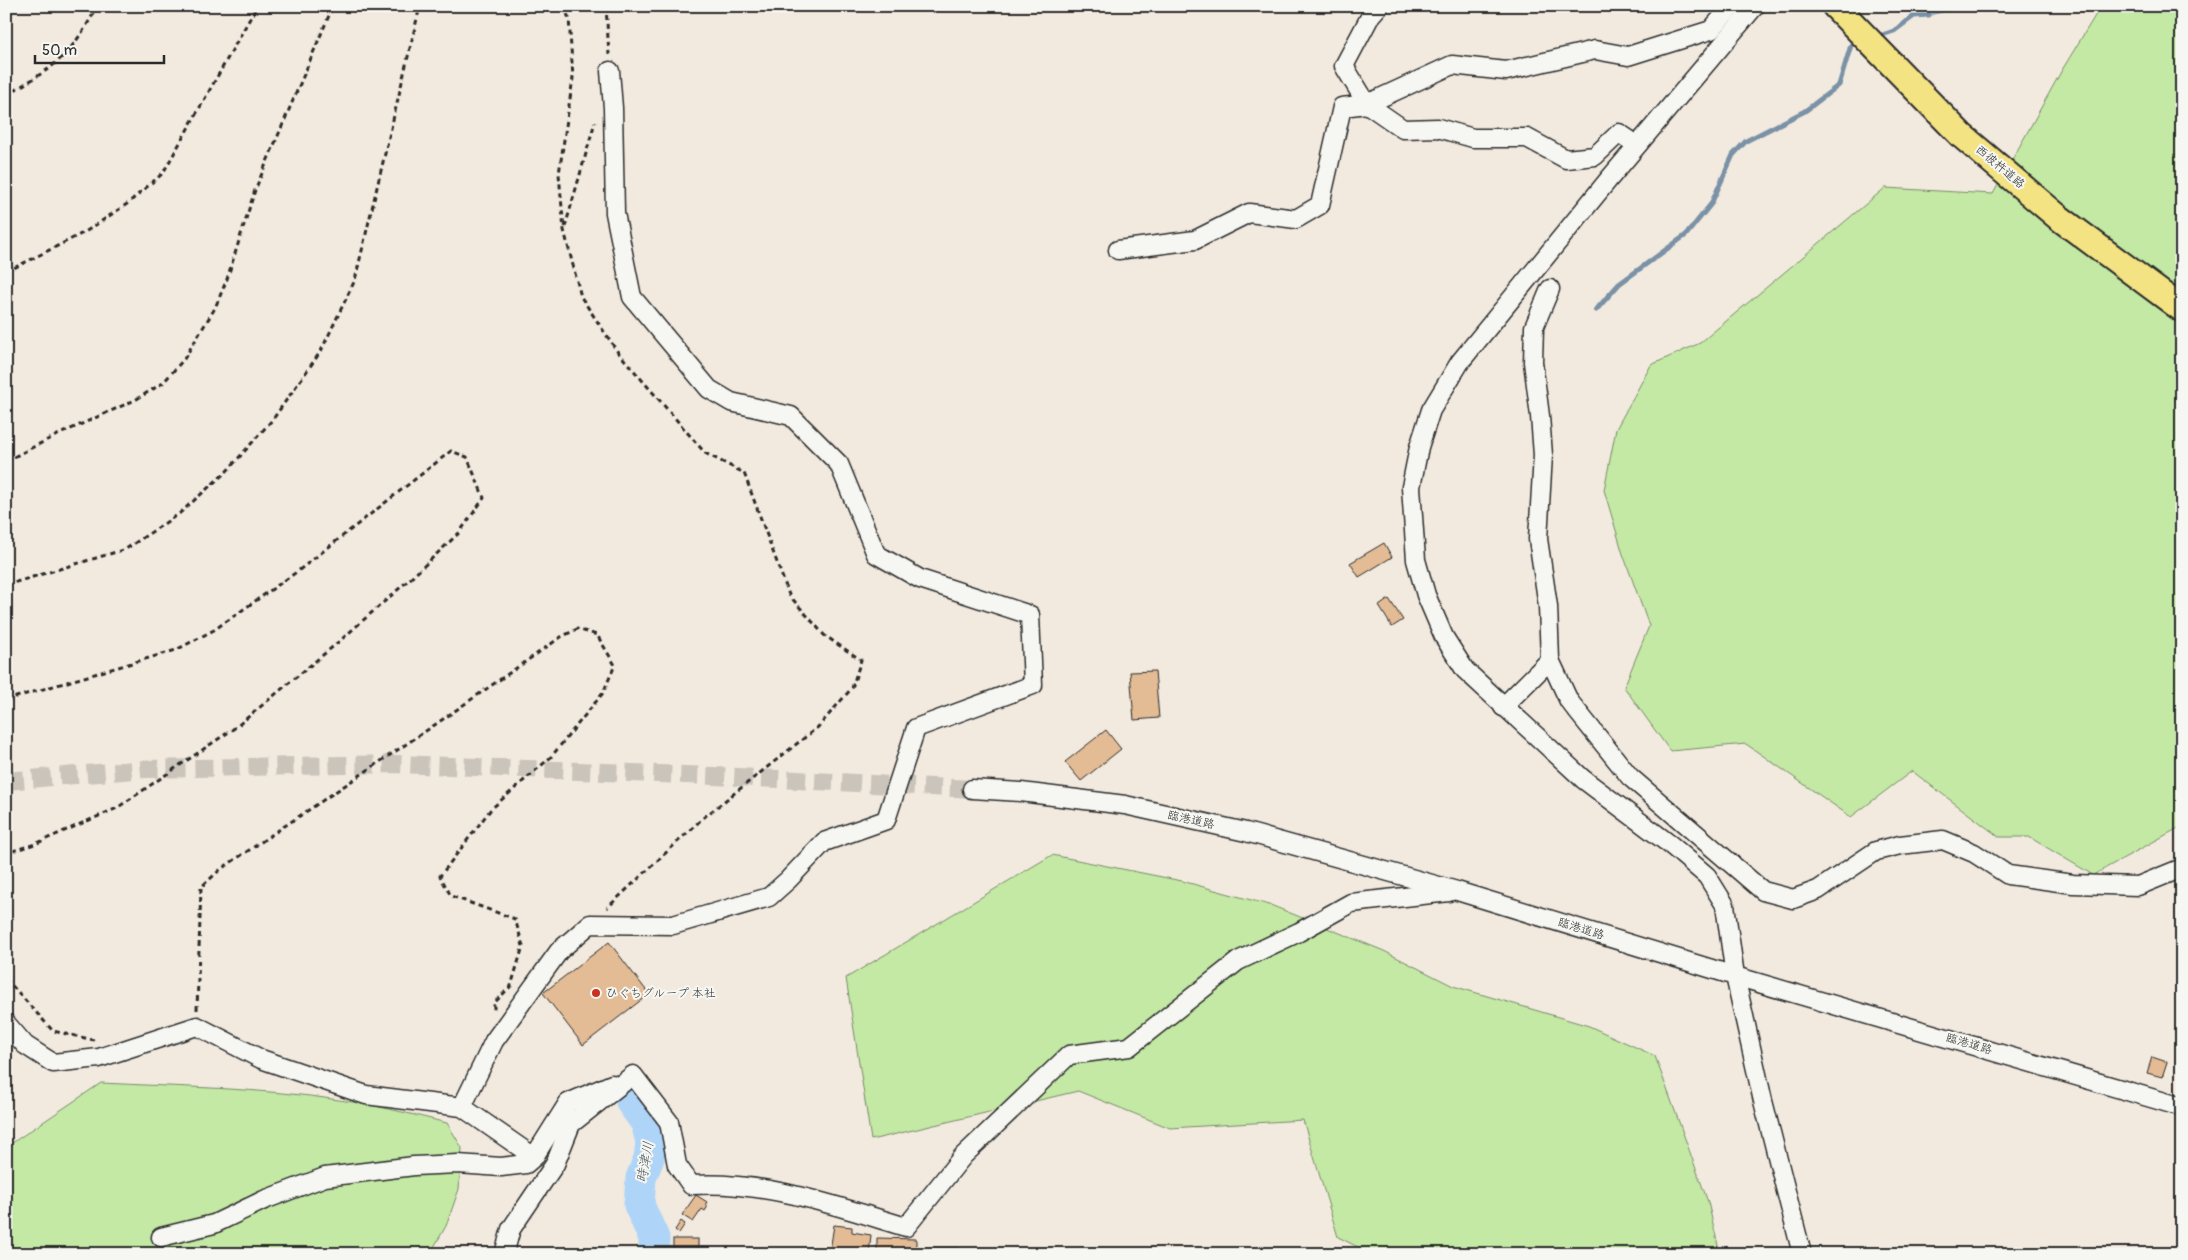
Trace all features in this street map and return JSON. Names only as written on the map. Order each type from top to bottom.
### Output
[{"type":"highway","name":"西彼杵道路","points":[[1835,6],[1961,135],[2058,217],[2182,309]]},
{"type":"street","points":[[1379,6],[1371,15],[1344,66],[1367,104],[1403,129],[1438,128],[1473,138],[1527,138],[1566,159],[1595,156],[1619,133],[1637,145]]},
{"type":"street","points":[[1118,250],[1194,240],[1249,213],[1296,219],[1320,205],[1342,107],[1367,104],[1452,65],[1506,71],[1595,50],[1628,56],[1711,30],[1732,6]]},
{"type":"street","points":[[1755,6],[1637,145],[1460,362],[1431,410],[1419,447],[1412,487],[1416,560],[1426,594],[1444,637],[1465,670],[1583,779],[1672,846],[1706,876],[1725,905],[1735,976],[1802,1254]]},
{"type":"street","points":[[462,1107],[494,1041],[559,951],[590,924],[673,925],[769,897],[824,842],[886,820],[916,728],[1033,684],[1030,615],[920,579],[876,554],[839,464],[791,416],[731,402],[709,389],[632,297],[615,213],[613,108],[610,71]]},
{"type":"street","points":[[1550,289],[1534,327],[1533,362],[1543,454],[1538,539],[1548,606],[1550,660],[1569,701],[1630,777],[1764,891],[1793,899],[1818,890],[1876,851],[1900,845],[1943,840],[1974,853],[2008,875],[2074,884],[2138,886],[2182,868]]},
{"type":"street","points":[[1503,707],[1550,660]]},
{"type":"street","name":"臨港道路","points":[[972,788],[1125,805],[1246,832],[1457,891],[1735,976],[2182,1107]]},
{"type":"street","points":[[633,1075],[669,1122],[677,1164],[691,1184],[718,1183],[799,1195],[906,1226],[963,1156],[1069,1054],[1129,1047],[1238,961],[1299,932],[1351,902],[1457,891]]},
{"type":"street","points":[[6,1023],[25,1045],[53,1063],[98,1058],[197,1026],[261,1059],[366,1095],[462,1107],[534,1157]]},
{"type":"street","points":[[160,1237],[214,1224],[264,1200],[325,1176],[414,1166],[458,1164],[501,1167],[526,1164],[534,1157],[568,1103],[633,1075]]},
{"type":"street","points":[[504,1254],[511,1229],[555,1164],[571,1124],[633,1075]]},
{"type":"path","points":[[6,96],[50,67],[65,54],[98,6]]},
{"type":"path","points":[[6,272],[86,232],[127,204],[163,173],[257,6]]},
{"type":"path","points":[[6,461],[53,436],[135,400],[163,383],[184,359],[215,308],[227,279],[255,190],[333,6]]},
{"type":"path","points":[[6,585],[126,549],[180,513],[227,470],[273,419],[321,351],[355,280],[420,6]]},
{"type":"path","points":[[564,6],[570,18],[573,78],[559,174],[564,230],[581,297],[612,343],[705,452],[744,473],[790,595],[824,635],[861,660],[852,688],[818,727],[703,818],[590,924]]},
{"type":"path","points":[[606,6],[610,71]]},
{"type":"path","points":[[564,230],[597,118]]},
{"type":"path","points":[[6,700],[176,650],[214,630],[298,571],[450,451],[467,456],[484,498],[459,532],[335,644],[236,727],[117,808],[35,844],[6,853]]},
{"type":"path","points":[[197,1026],[201,886],[221,868],[436,724],[560,637],[577,629],[597,635],[615,665],[603,693],[551,756],[490,809],[440,876],[450,896],[515,919],[523,946],[511,986],[494,1002],[494,1041]]},
{"type":"path","points":[[6,979],[53,1031],[98,1041]]},
{"type":"green space","points":[[2101,6],[2182,6],[2182,83],[2175,104],[2182,106],[2182,826],[2093,875],[2029,837],[1999,837],[1912,771],[1851,817],[1746,744],[1670,751],[1624,687],[1649,626],[1623,554],[1604,490],[1616,429],[1651,365],[1700,343],[1885,188],[1993,194],[2062,70]]},
{"type":"green space","points":[[1052,855],[1182,881],[1273,906],[1384,951],[1453,986],[1589,1026],[1655,1056],[1708,1202],[1720,1254],[1372,1254],[1338,1237],[1303,1120],[1170,1128],[1078,1091],[871,1140],[846,978]]},
{"type":"green space","points":[[101,1083],[220,1088],[310,1096],[366,1104],[447,1123],[462,1148],[459,1189],[446,1226],[430,1254],[6,1254],[6,1147]]},
{"type":"water","points":[[1924,6],[1968,6],[1929,15]]},
{"type":"building","points":[[1384,543],[1392,557],[1359,577],[1350,563]]},
{"type":"building","points":[[1389,599],[1403,620],[1392,627],[1379,606]]},
{"type":"building","points":[[1155,671],[1159,718],[1134,720],[1130,672]]},
{"type":"building","points":[[1106,730],[1121,749],[1081,781],[1065,762]]},
{"type":"building","name":"ひぐちグループ 本社","points":[[609,942],[649,994],[583,1045],[543,993]]},
{"type":"building","points":[[2152,1057],[2167,1062],[2162,1077],[2147,1073]]},
{"type":"building","points":[[696,1195],[707,1202],[705,1205],[708,1206],[705,1211],[702,1209],[693,1222],[682,1215]]},
{"type":"building","points":[[681,1221],[685,1224],[679,1233],[675,1230]]},
{"type":"building","points":[[834,1225],[852,1227],[852,1232],[871,1235],[869,1254],[830,1251]]},
{"type":"building","points":[[877,1238],[916,1239],[916,1254],[877,1254]]},
{"type":"building","points":[[673,1239],[698,1239],[698,1254],[673,1254]]},
{"type":"building","points":[[921,1248],[959,1248],[959,1254],[921,1254]]},
{"type":"waterway","points":[[1876,37],[1894,31],[1914,16],[1929,15]]},
{"type":"waterway","points":[[1596,310],[1619,284],[1686,235],[1711,204],[1733,155],[1746,141],[1805,111],[1839,85],[1851,45],[1861,42]]},
{"type":"waterway","name":"時津川","points":[[631,1102],[646,1123],[651,1142],[649,1158],[641,1178],[639,1205],[654,1238],[654,1254]]},
{"type":"tunnel","points":[[6,781],[145,769],[396,764],[738,777],[972,789]]},
{"type":"place","name":"ひぐちグループ 本社","points":[[596,993]]}]
